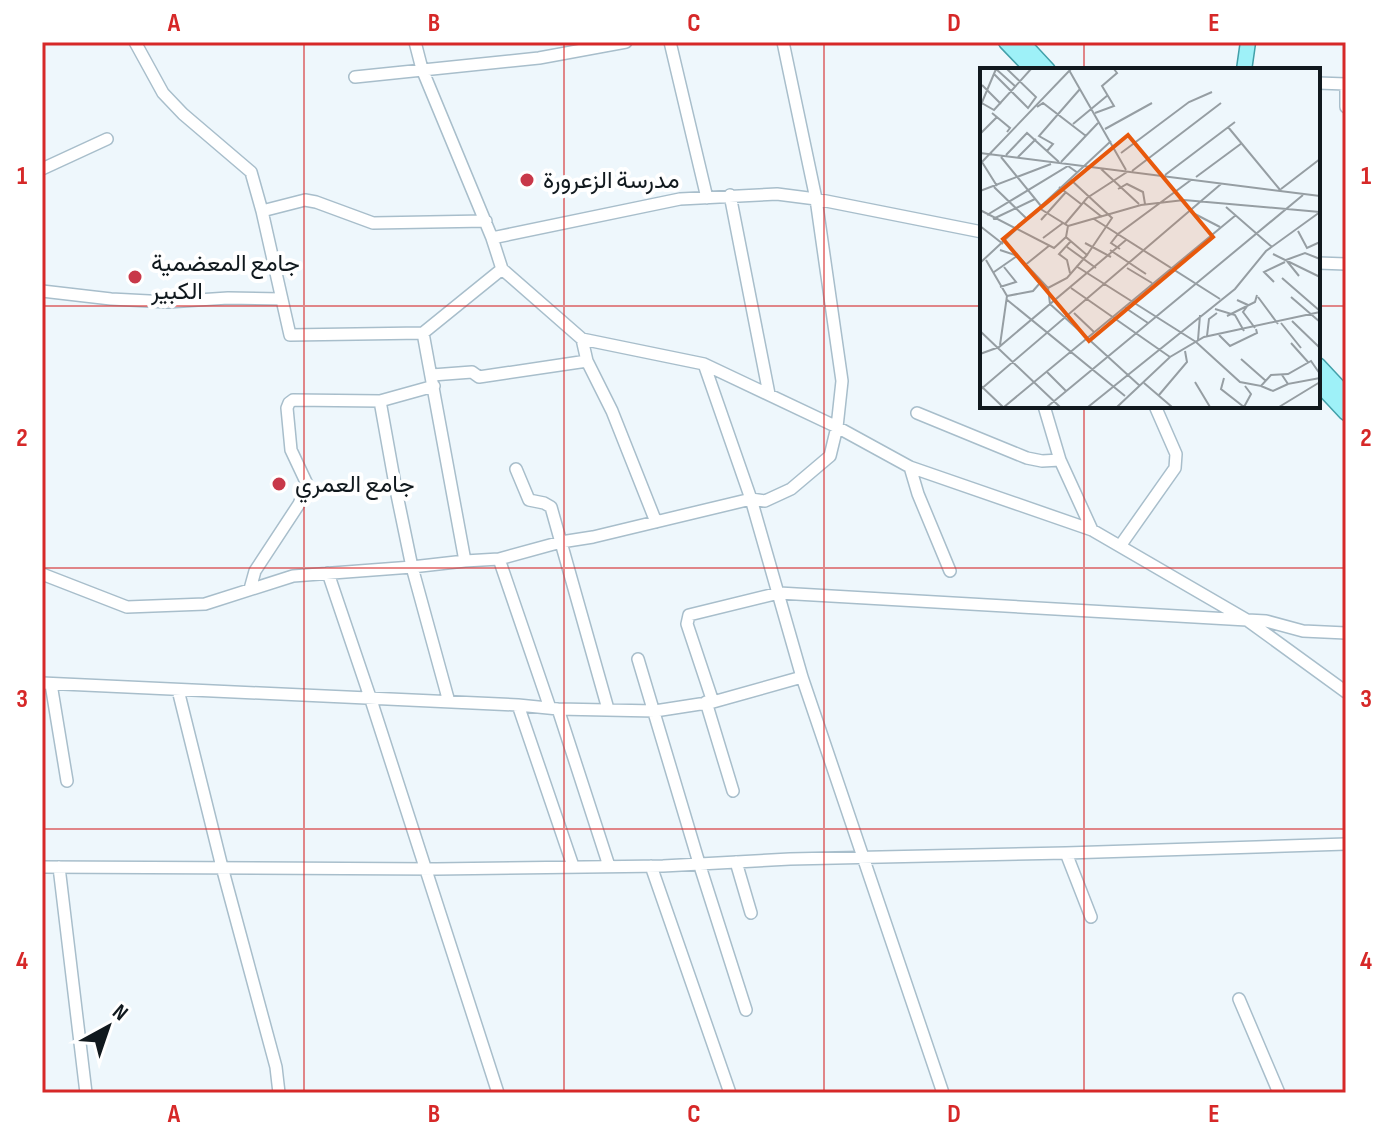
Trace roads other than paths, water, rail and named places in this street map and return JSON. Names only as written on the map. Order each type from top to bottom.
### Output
[{"type":"main road","points":[[1244,68],[1248,42]]},
{"type":"main road","points":[[1015,44],[1028,68]]},
{"type":"main road","points":[[1015,44],[1045,68]]},
{"type":"main road","points":[[1320,367],[1346,395]]},
{"type":"main road","points":[[1320,385],[1346,413]]},
{"type":"street","points":[[135,42],[163,93],[251,172],[290,335],[423,333],[502,269]]},
{"type":"street","points":[[415,42],[422,69],[486,221],[502,269],[582,339],[704,364],[837,427],[910,467],[1092,530],[1247,620],[1346,692]]},
{"type":"street","points":[[355,77],[539,58],[626,42]]},
{"type":"street","points":[[670,42],[707,198]]},
{"type":"street","points":[[42,574],[127,607],[205,604],[293,576],[499,559],[751,499],[765,501],[791,489],[830,456],[842,381],[816,199],[783,42]]},
{"type":"street","points":[[1320,83],[1346,84],[1346,107]]},
{"type":"street","points":[[42,169],[107,139]]},
{"type":"street","points":[[492,238],[680,199],[777,194],[980,232]]},
{"type":"street","points":[[730,195],[769,394]]},
{"type":"street","points":[[262,211],[305,200],[373,223],[486,221]]},
{"type":"street","points":[[1320,263],[1346,264]]},
{"type":"street","points":[[42,291],[168,302],[228,298],[282,299]]},
{"type":"street","points":[[423,333],[465,561]]},
{"type":"street","points":[[582,339],[587,361],[612,411],[656,522]]},
{"type":"street","points":[[250,589],[255,571],[299,504],[307,484],[291,450],[287,408],[293,400],[380,401],[433,381],[472,372],[479,377],[587,361]]},
{"type":"street","points":[[704,364],[751,499],[802,677],[943,1093]]},
{"type":"street","points":[[380,401],[412,567],[449,702]]},
{"type":"street","points":[[1045,408],[1060,460],[1092,530]]},
{"type":"street","points":[[1120,546],[1175,468],[1176,454],[1156,408]]},
{"type":"street","points":[[917,413],[1027,458],[1060,460]]},
{"type":"street","points":[[910,467],[950,571]]},
{"type":"street","points":[[516,469],[529,500],[551,507],[608,709]]},
{"type":"street","points":[[499,559],[609,866]]},
{"type":"street","points":[[328,573],[498,1093]]},
{"type":"street","points":[[733,791],[687,624],[689,615],[779,593],[1266,621],[1303,631],[1346,633]]},
{"type":"street","points":[[638,659],[746,1010]]},
{"type":"street","points":[[67,781],[47,684],[655,711],[709,702],[802,677]]},
{"type":"street","points":[[178,690],[276,1067],[279,1093]]},
{"type":"street","points":[[518,705],[573,866]]},
{"type":"street","points":[[42,867],[651,866],[790,859],[1346,844]]},
{"type":"street","points":[[1066,853],[1091,917]]},
{"type":"street","points":[[736,862],[751,913]]},
{"type":"street","points":[[651,866],[730,1093]]},
{"type":"street","points":[[59,867],[86,1093]]},
{"type":"street","points":[[1239,999],[1279,1093]]},
{"type":"place","name":"مدرسة الزعرورة","points":[[527,180]]},
{"type":"place","name":"جامع المعضمية الكبير","points":[[135,277]]},
{"type":"place","name":"جامع العمري","points":[[279,484]]}]
